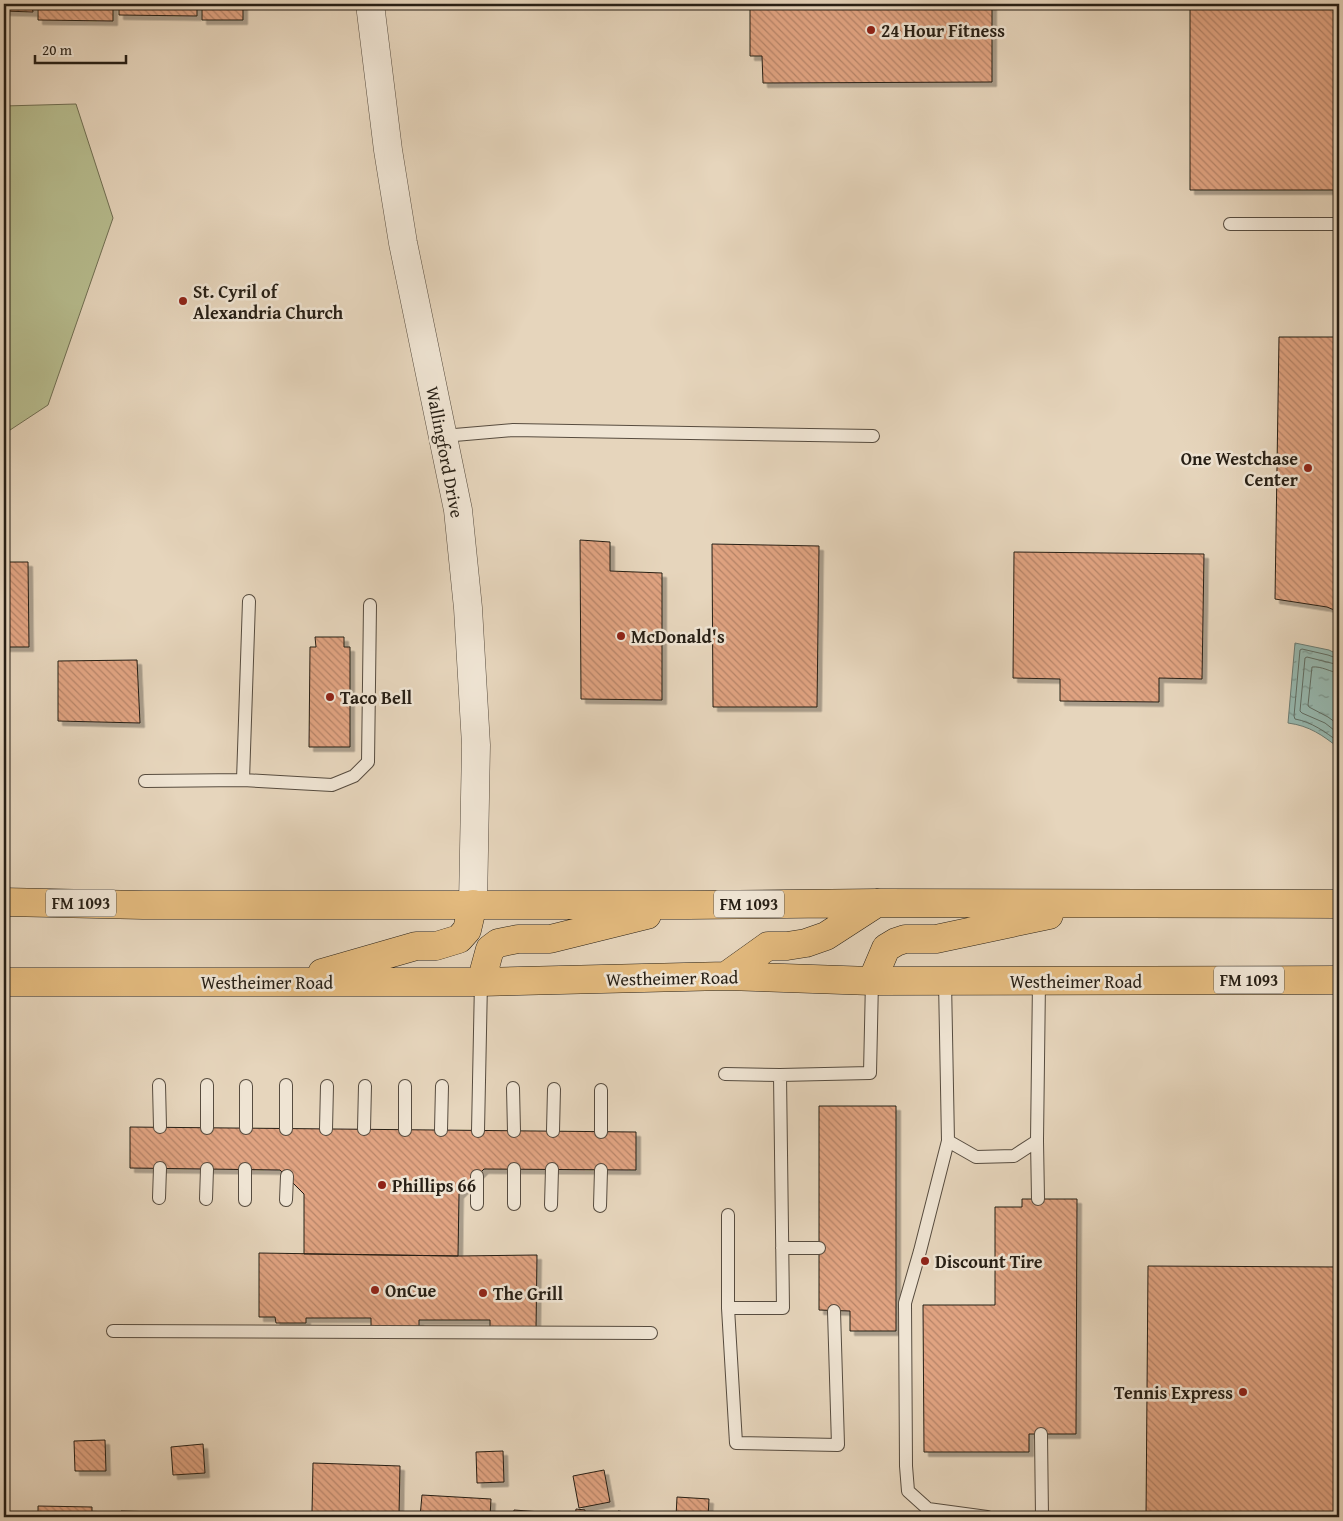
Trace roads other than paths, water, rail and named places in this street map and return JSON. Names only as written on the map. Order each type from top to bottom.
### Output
[{"type":"main road","name":"FM 1093","points":[[4,902],[143,905],[1339,904]]},
{"type":"main road","points":[[726,976],[768,946],[806,943],[826,936],[876,903]]},
{"type":"main road","points":[[291,982],[416,946],[436,946],[459,939],[467,930],[474,904]]},
{"type":"main road","points":[[872,981],[886,948],[896,942],[905,940],[936,940],[1102,904]]},
{"type":"main road","points":[[480,982],[490,949],[498,944],[518,939],[550,939],[688,905]]},
{"type":"main road","name":"Westheimer Road","points":[[4,982],[480,982],[726,976],[872,981],[1339,980]]},
{"type":"street","name":"Wallingford Drive","points":[[370,4],[388,150],[402,234],[458,510],[468,608],[476,745],[474,904]]},
{"type":"lane","points":[[1230,224],[1339,224]]},
{"type":"lane","points":[[443,436],[513,430],[873,436]]},
{"type":"lane","points":[[243,780],[249,601]]},
{"type":"lane","points":[[145,781],[243,780],[332,785],[354,776],[368,762],[370,605]]},
{"type":"lane","points":[[725,1074],[870,1073],[872,981]]},
{"type":"lane","points":[[946,981],[948,1141],[905,1303],[906,1466],[908,1491],[928,1508],[988,1517]]},
{"type":"lane","points":[[1038,1199],[1039,981]]},
{"type":"lane","points":[[478,1131],[480,982]]},
{"type":"lane","points":[[728,1308],[783,1308],[780,1075]]},
{"type":"lane","points":[[159,1085],[160,1127]]},
{"type":"lane","points":[[207,1085],[207,1128]]},
{"type":"lane","points":[[286,1085],[286,1129]]},
{"type":"lane","points":[[246,1086],[246,1128]]},
{"type":"lane","points":[[326,1086],[326,1129]]},
{"type":"lane","points":[[364,1129],[365,1086]]},
{"type":"lane","points":[[404,1130],[405,1086]]},
{"type":"lane","points":[[441,1130],[442,1086]]},
{"type":"lane","points":[[513,1088],[514,1131]]},
{"type":"lane","points":[[553,1132],[554,1089]]},
{"type":"lane","points":[[601,1090],[601,1132]]},
{"type":"lane","points":[[948,1141],[976,1157],[1014,1156],[1037,1142]]},
{"type":"lane","points":[[159,1198],[160,1168]]},
{"type":"lane","points":[[206,1169],[206,1199]]},
{"type":"lane","points":[[245,1169],[245,1200]]},
{"type":"lane","points":[[514,1169],[514,1204]]},
{"type":"lane","points":[[551,1205],[552,1170]]},
{"type":"lane","points":[[600,1206],[601,1170]]},
{"type":"lane","points":[[286,1200],[287,1176]]},
{"type":"lane","points":[[477,1176],[477,1204]]},
{"type":"lane","points":[[728,1215],[728,1308],[736,1443],[838,1445],[834,1311]]},
{"type":"lane","points":[[782,1248],[819,1248]]},
{"type":"lane","points":[[113,1331],[651,1333]]},
{"type":"lane","points":[[1041,1434],[1042,1517]]},
{"type":"water","points":[[1295,643],[1329,650],[1339,655],[1339,748],[1303,726],[1288,723]]},
{"type":"place","name":"24 Hour Fitness","points":[[871,30]]},
{"type":"place","name":"St. Cyril of Alexandria Church","points":[[183,301]]},
{"type":"place","name":"One Westchase Center","points":[[1308,468]]},
{"type":"place","name":"McDonald's","points":[[621,636]]},
{"type":"place","name":"Taco Bell","points":[[330,697]]},
{"type":"place","name":"Phillips 66","points":[[382,1185]]},
{"type":"place","name":"Discount Tire","points":[[925,1261]]},
{"type":"place","name":"OnCue","points":[[375,1290]]},
{"type":"place","name":"The Grill","points":[[483,1293]]},
{"type":"place","name":"Tennis Express","points":[[1243,1392]]}]
